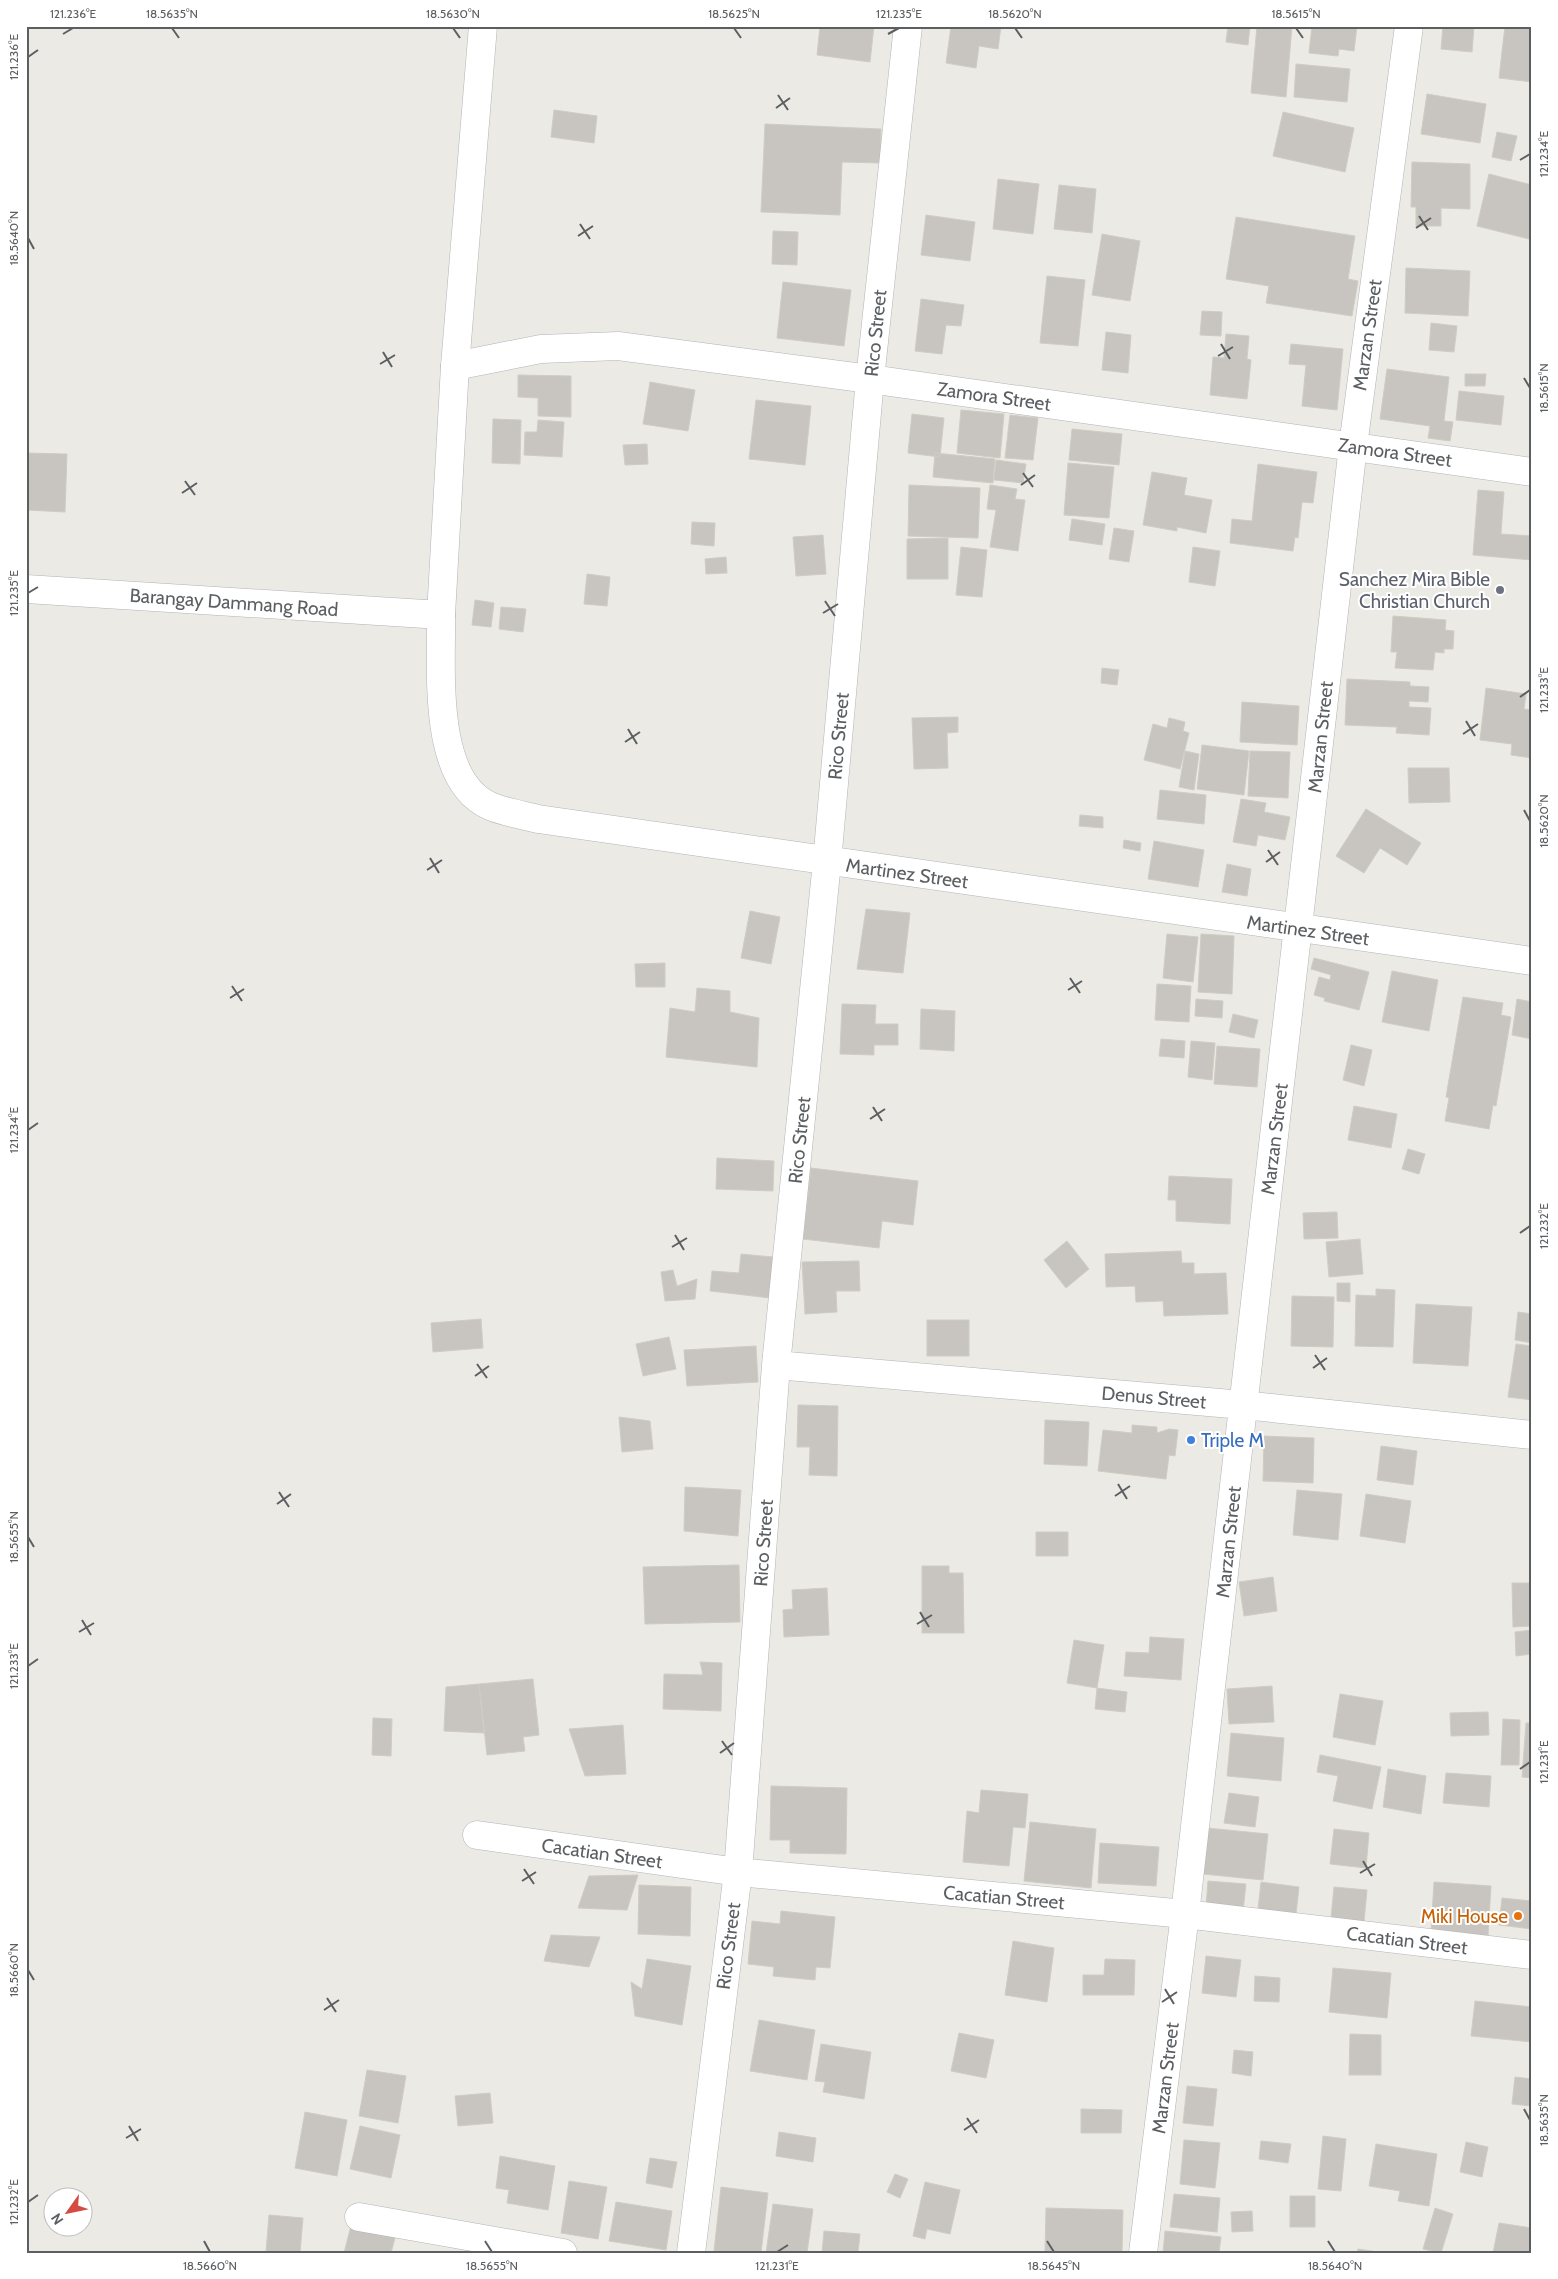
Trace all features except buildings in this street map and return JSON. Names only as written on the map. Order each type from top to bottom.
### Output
[{"type":"street","name":"Martinez Street","points":[[483,26],[456,366],[441,615],[444,724],[450,757],[457,776],[469,791],[489,806],[538,819],[827,862],[1532,961]]},
{"type":"street","name":"Rico Street","points":[[691,2253],[738,1872],[776,1365],[827,862],[870,378],[908,26]]},
{"type":"street","name":"Marzan Street","points":[[1143,2253],[1185,1914],[1299,929],[1352,446],[1409,26]]},
{"type":"street","name":"Zamora Street","points":[[456,366],[541,349],[618,346],[870,378],[1532,472]]},
{"type":"street","name":"Barangay Dammang Road","points":[[26,588],[441,615]]},
{"type":"street","name":"Denus Street","points":[[776,1365],[1243,1405],[1532,1435]]},
{"type":"street","name":"Cacatian Street","points":[[477,1835],[738,1872],[1185,1914],[1532,1955]]},
{"type":"street","points":[[359,2217],[563,2253]]},
{"type":"place","name":"Sanchez Mira Bible Christian Church","points":[[1500,590]]},
{"type":"place","name":"Triple M","points":[[1191,1440]]},
{"type":"place","name":"Miki House","points":[[1518,1916]]}]
